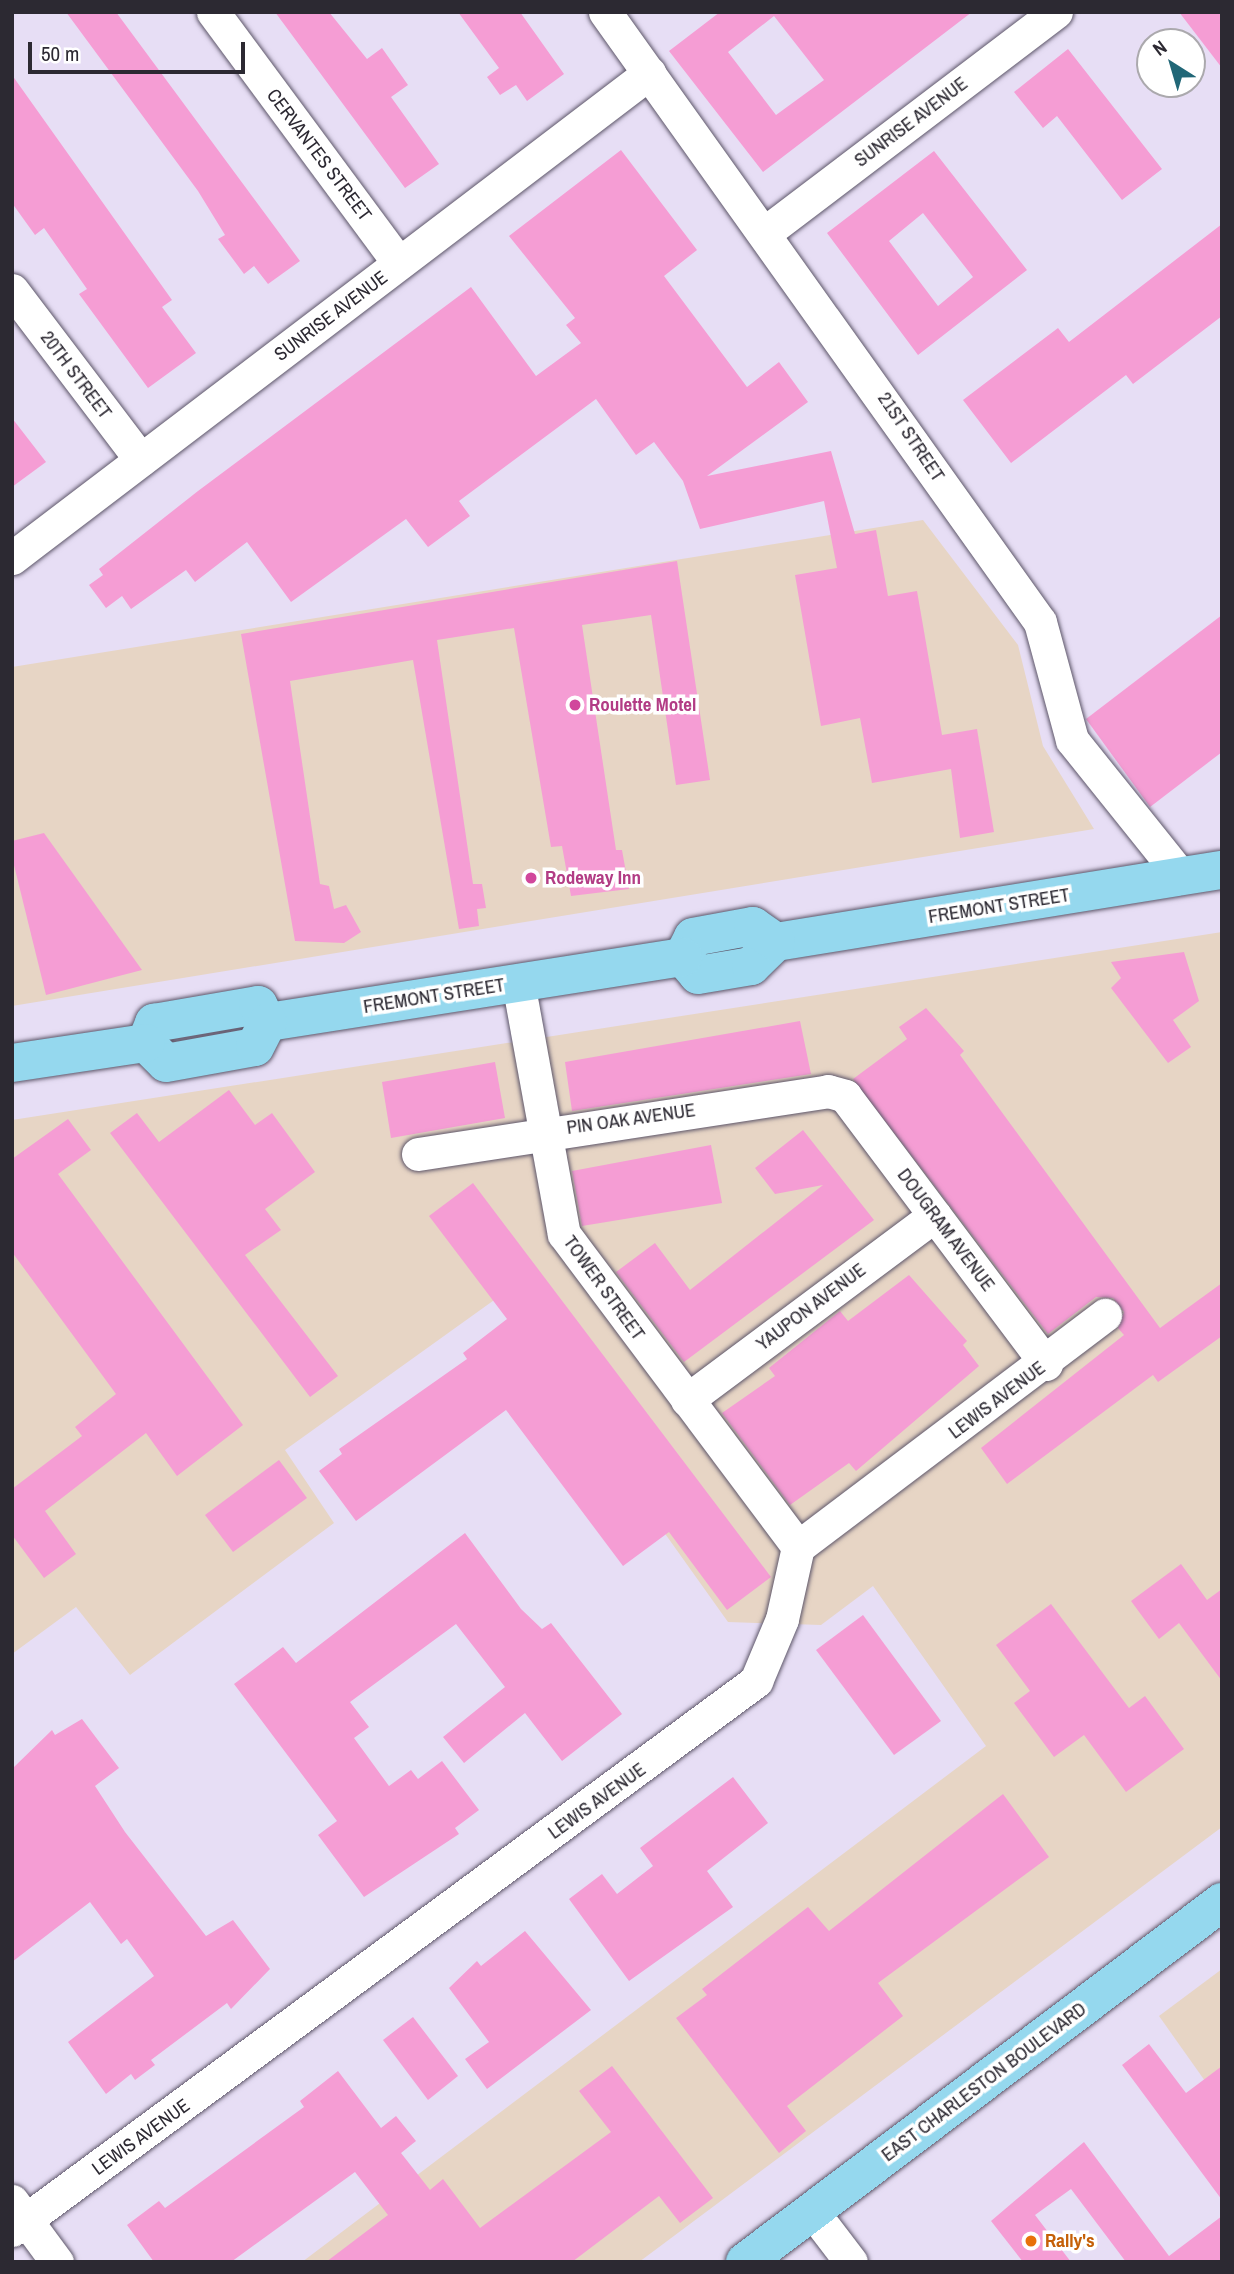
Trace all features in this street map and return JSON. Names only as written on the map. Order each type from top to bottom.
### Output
[{"type":"main road","name":"FREMONT STREET","points":[[12,1063],[146,1043],[154,1023],[258,1005],[268,1022],[683,957],[698,975],[751,966],[776,942],[1222,870]]},
{"type":"main road","name":"EAST CHARLESTON BOULEVARD","points":[[745,2262],[1222,1902]]},
{"type":"street","name":"CERVANTES STREET","points":[[213,12],[399,263]]},
{"type":"street","name":"21ST STREET","points":[[605,12],[766,232],[1040,622],[1072,740],[1181,876]]},
{"type":"street","name":"SUNRISE AVENUE","points":[[766,232],[1056,12]]},
{"type":"street","name":"SUNRISE AVENUE","points":[[12,558],[649,73]]},
{"type":"street","name":"20TH STREET","points":[[12,290],[141,460]]},
{"type":"street","name":"TOWER STREET","points":[[518,982],[543,1100],[542,1131],[564,1234],[798,1547]]},
{"type":"street","name":"PIN OAK AVENUE","points":[[418,1154],[542,1131],[828,1091],[845,1096]]},
{"type":"street","name":"DOUGRAM AVENUE","points":[[845,1096],[1046,1364]]},
{"type":"street","name":"YAUPON AVENUE","points":[[687,1400],[935,1214]]},
{"type":"street","name":"LEWIS AVENUE","points":[[17,2217],[756,1681],[782,1619],[798,1547],[1046,1364],[1105,1315]]},
{"type":"street","points":[[812,2211],[851,2262]]},
{"type":"street","points":[[17,2217],[57,2262]]},
{"type":"shaded area","points":[[923,520],[1018,645],[1043,746],[1094,829],[12,1006],[12,667]]},
{"type":"shaded area","points":[[1222,932],[1222,1827],[639,2262],[302,2262],[986,1746],[873,1586],[821,1625],[728,1622],[497,1298],[285,1450],[334,1523],[130,1675],[76,1607],[12,1654],[12,1120]]},
{"type":"shaded area","points":[[1222,1969],[1222,2105],[1159,2016]]},
{"type":"building","points":[[66,12],[116,12],[300,261],[268,284],[254,266],[244,274],[218,239],[225,235],[198,191]]},
{"type":"building","points":[[275,12],[329,12],[367,59],[382,48],[408,85],[391,97],[439,164],[405,188]]},
{"type":"building","points":[[458,12],[520,12],[564,74],[527,101],[516,85],[500,95],[487,77],[499,68]]},
{"type":"building","points":[[720,12],[972,12],[763,172],[669,51]],"holes":[[[774,16],[824,80],[776,115],[728,52]]]},
{"type":"building","points":[[1179,12],[1222,12],[1222,68],[1206,47],[1206,28],[1191,28]]},
{"type":"building","points":[[1068,49],[1162,169],[1122,200],[1057,116],[1043,128],[1014,92]]},
{"type":"building","points":[[12,75],[172,300],[162,307],[196,353],[148,388],[79,294],[87,289],[44,228],[35,235],[12,203]]},
{"type":"building","points":[[621,150],[697,250],[664,276],[747,387],[779,362],[808,402],[707,476],[831,451],[855,534],[876,530],[888,596],[917,591],[942,735],[977,729],[994,832],[960,838],[951,769],[872,783],[860,718],[821,726],[795,575],[837,568],[824,501],[700,529],[683,481],[654,442],[636,455],[596,399],[459,501],[470,516],[428,547],[406,519],[291,602],[247,542],[195,582],[186,570],[131,609],[122,596],[106,608],[89,585],[103,575],[99,569],[198,491],[471,287],[536,376],[581,343],[566,325],[575,318],[509,236]]},
{"type":"building","points":[[934,151],[1027,270],[918,355],[827,233]],"holes":[[[923,213],[973,277],[938,306],[889,241]]]},
{"type":"building","points":[[1222,224],[1222,316],[1133,384],[1126,375],[1011,463],[963,400],[1058,328],[1069,342]]},
{"type":"building","points":[[12,418],[46,462],[12,487]]},
{"type":"building","points":[[677,561],[710,780],[676,785],[651,615],[582,625],[616,850],[622,850],[629,889],[571,896],[562,846],[551,847],[514,628],[437,640],[473,884],[482,884],[486,908],[477,909],[479,926],[459,929],[413,660],[290,681],[320,884],[329,886],[334,909],[346,905],[361,932],[344,943],[295,941],[241,634]]},
{"type":"building","points":[[1222,615],[1222,752],[1150,807],[1086,719]]},
{"type":"building","points":[[44,833],[142,970],[46,995],[12,857],[12,841]]},
{"type":"building","points":[[1184,952],[1199,1001],[1173,1020],[1191,1047],[1168,1063],[1111,988],[1121,978],[1111,962]]},
{"type":"building","points":[[926,1008],[964,1051],[960,1055],[1160,1328],[1222,1283],[1222,1336],[1158,1382],[1153,1375],[1007,1484],[981,1448],[1124,1335],[1118,1328],[1124,1312],[1113,1298],[1096,1297],[1048,1334],[853,1079],[907,1039],[899,1027]]},
{"type":"building","points":[[800,1021],[811,1074],[572,1111],[565,1062]]},
{"type":"building","points":[[495,1062],[505,1118],[391,1138],[382,1082]]},
{"type":"building","points":[[229,1090],[255,1125],[272,1113],[315,1172],[265,1209],[281,1230],[245,1255],[338,1376],[310,1397],[110,1133],[137,1113],[159,1142]]},
{"type":"building","points":[[68,1119],[91,1150],[58,1174],[243,1425],[177,1476],[146,1433],[45,1511],[76,1554],[44,1578],[12,1535],[12,1489],[82,1436],[75,1427],[116,1394],[12,1252],[12,1159]]},
{"type":"building","points":[[803,1130],[874,1220],[684,1362],[616,1272],[655,1243],[690,1290],[823,1185],[775,1194],[755,1168]]},
{"type":"building","points":[[711,1145],[722,1203],[582,1226],[572,1171]]},
{"type":"building","points":[[473,1183],[771,1577],[727,1610],[669,1532],[623,1566],[506,1410],[356,1521],[319,1471],[342,1454],[339,1449],[467,1359],[463,1353],[507,1319],[429,1216]]},
{"type":"building","points":[[909,1275],[967,1341],[963,1345],[979,1366],[856,1471],[849,1463],[790,1505],[722,1413],[775,1376],[769,1368],[840,1311],[848,1321]]},
{"type":"building","points":[[279,1460],[307,1498],[233,1552],[205,1515]]},
{"type":"building","points":[[465,1533],[521,1609],[542,1629],[551,1623],[622,1714],[562,1761],[525,1713],[464,1763],[443,1737],[505,1687],[456,1624],[350,1702],[369,1727],[354,1738],[389,1786],[411,1770],[418,1779],[442,1761],[479,1810],[455,1828],[459,1834],[364,1897],[318,1835],[337,1821],[234,1684],[283,1647],[296,1663]]},
{"type":"building","points":[[1181,1564],[1207,1600],[1222,1589],[1222,1681],[1179,1623],[1159,1639],[1131,1601]]},
{"type":"building","points":[[1051,1604],[1129,1708],[1145,1696],[1184,1749],[1126,1792],[1084,1735],[1054,1757],[1014,1703],[1030,1691],[996,1645]]},
{"type":"building","points":[[863,1615],[941,1721],[894,1755],[816,1650]]},
{"type":"building","points":[[82,1719],[119,1768],[95,1786],[125,1832],[206,1936],[233,1920],[270,1969],[231,2009],[227,2003],[151,2060],[155,2065],[135,2080],[131,2074],[106,2094],[68,2042],[154,1976],[127,1939],[121,1944],[90,1902],[12,1962],[12,1769],[52,1730],[55,1735]]},
{"type":"building","points":[[733,1777],[768,1823],[707,1871],[733,1907],[629,1981],[569,1899],[602,1874],[617,1894],[653,1866],[640,1848]]},
{"type":"building","points":[[1003,1794],[1049,1857],[878,1983],[903,2016],[787,2106],[806,2131],[779,2153],[676,2018],[707,1995],[702,1989],[808,1907],[829,1931]]},
{"type":"building","points":[[525,1931],[591,2010],[487,2089],[465,2059],[489,2042],[449,1988],[477,1961],[481,1966]]},
{"type":"building","points":[[413,2017],[458,2076],[428,2100],[383,2040]]},
{"type":"building","points":[[1149,2044],[1186,2093],[1222,2066],[1222,2200],[1122,2065]]},
{"type":"building","points":[[612,2066],[713,2198],[680,2223],[659,2196],[572,2262],[326,2262],[388,2215],[355,2172],[231,2262],[154,2262],[127,2225],[159,2201],[165,2208],[304,2107],[300,2101],[338,2071],[381,2128],[396,2116],[416,2141],[401,2153],[430,2190],[443,2179],[480,2228],[611,2132],[579,2091]]},
{"type":"building","points":[[1084,2142],[1169,2256],[1222,2216],[1222,2262],[1126,2262],[1071,2189],[1035,2215],[1071,2262],[1023,2262],[991,2221]]},
{"type":"place","name":"Roulette Motel","points":[[575,705]]},
{"type":"place","name":"Rodeway Inn","points":[[531,878]]},
{"type":"place","name":"Rally's","points":[[1031,2241]]}]
